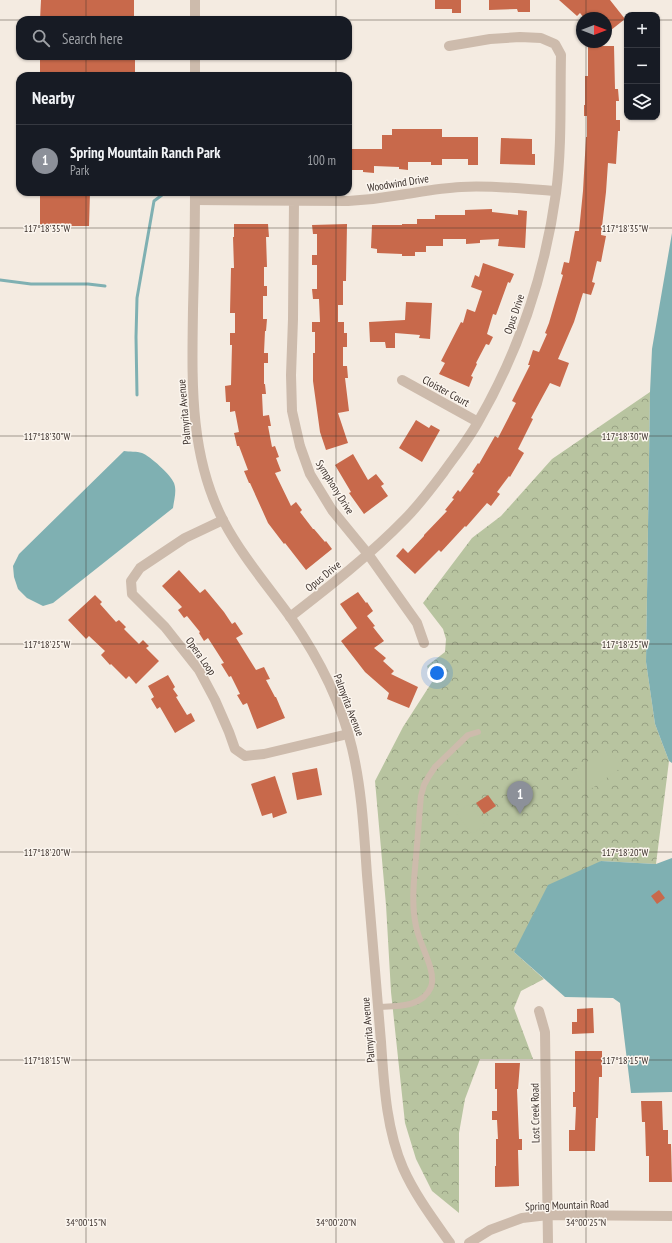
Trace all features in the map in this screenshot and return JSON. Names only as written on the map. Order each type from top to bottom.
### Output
[{"type":"street","points":[[195,0],[195,16]]},
{"type":"street","name":"Opus Drive","points":[[290,617],[368,554],[406,518],[430,490],[461,449],[478,422],[500,380],[516,345],[535,292],[548,240],[556,191],[560,150],[560,54],[555,44],[541,38],[520,37],[490,39],[449,46]]},
{"type":"street","points":[[195,60],[195,72]]},
{"type":"street","name":"Woodwind Drive","points":[[195,196],[294,201],[367,200],[430,190],[461,187],[490,187],[556,191]]},
{"type":"street","name":"Palmyrita Avenue","points":[[195,196],[192,338],[193,400],[195,429],[202,464],[208,486],[223,520],[240,550],[290,617],[316,658],[332,692],[348,734],[355,761],[361,802],[377,1007],[390,1125],[396,1150],[403,1168],[419,1199],[450,1243]]},
{"type":"street","name":"Symphony Drive","points":[[294,201],[291,374],[292,411],[300,446],[310,474],[332,510],[368,554],[417,623],[424,642]]},
{"type":"street","name":"Cloister Court","points":[[402,380],[478,422]]},
{"type":"street","name":"Opera Loop","points":[[223,520],[185,538],[140,568],[131,580],[132,594],[165,627],[199,670],[215,700],[235,750],[245,756],[264,754],[348,734]]},
{"type":"street","name":"Lost Creek Road","points":[[539,1011],[545,1032],[548,1243]]},
{"type":"street","name":"Spring Mountain Road","points":[[469,1243],[490,1230],[522,1218],[548,1215],[672,1216]]},
{"type":"lane","points":[[377,1007],[411,1004],[419,1001],[428,992],[431,985],[432,972],[419,939],[413,902],[424,785],[435,767],[468,734],[478,732]]},
{"type":"green space","points":[[650,392],[646,662],[655,724],[669,761],[656,864],[601,861],[514,952],[544,979],[521,991],[514,1008],[533,1059],[480,1059],[465,1099],[459,1133],[459,1213],[432,1191],[416,1159],[405,1123],[391,992],[386,905],[375,781],[403,727],[432,682],[427,666],[445,652],[446,639],[443,629],[423,603],[472,538],[501,516],[552,459]]},
{"type":"green space","points":[[608,747],[622,767],[588,791],[574,771]]},
{"type":"green space","points":[[469,804],[485,825],[472,834],[456,813]]},
{"type":"water","points":[[672,233],[672,763],[669,761],[655,724],[646,662],[652,349]]},
{"type":"water","points":[[124,451],[138,452],[146,455],[169,475],[175,486],[173,508],[53,603],[43,606],[27,598],[18,589],[14,577],[13,566],[19,554]]},
{"type":"water","points":[[672,858],[672,1092],[631,1093],[620,1003],[613,998],[565,997],[514,952],[548,885],[601,861],[656,864]]},
{"type":"building","points":[[41,0],[134,0],[134,16],[40,16]]},
{"type":"building","points":[[435,0],[461,0],[461,13],[452,13],[452,9],[435,9]]},
{"type":"building","points":[[489,0],[530,0],[530,12],[518,12],[517,9],[489,10]]},
{"type":"building","points":[[559,0],[610,0],[624,20],[612,29],[612,12],[576,12],[576,15]]},
{"type":"building","points":[[612,46],[614,46],[615,89],[618,89],[619,101],[616,101],[616,120],[620,120],[620,131],[618,131],[616,164],[608,163],[601,235],[606,236],[601,262],[597,261],[592,282],[595,283],[591,295],[583,293],[574,322],[558,359],[569,363],[560,387],[550,383],[531,418],[533,419],[518,449],[524,453],[510,477],[509,476],[497,492],[500,494],[491,506],[487,503],[441,552],[439,550],[415,574],[396,556],[403,548],[408,553],[447,511],[445,510],[454,499],[452,498],[458,490],[460,492],[474,473],[472,472],[478,463],[479,464],[495,436],[498,438],[516,403],[512,401],[530,365],[528,365],[533,350],[539,352],[547,334],[545,333],[563,275],[561,274],[564,262],[569,263],[575,231],[579,231],[587,137],[587,116],[584,116],[585,76],[588,76],[588,48],[612,48]]},
{"type":"building","points":[[40,60],[135,60],[135,72],[40,72]]},
{"type":"building","points":[[392,129],[442,129],[442,137],[478,137],[478,165],[468,165],[468,159],[442,159],[442,165],[431,165],[431,162],[408,162],[408,170],[399,169],[399,167],[374,166],[374,173],[363,172],[363,170],[352,170],[352,149],[382,149],[382,135],[392,135]]},
{"type":"building","points":[[501,138],[532,139],[532,154],[535,154],[535,165],[500,164]]},
{"type":"building","points":[[40,196],[90,196],[89,226],[40,226]]},
{"type":"building","points":[[492,209],[492,212],[518,215],[518,210],[527,211],[525,248],[498,246],[499,239],[480,240],[480,243],[466,244],[466,239],[443,239],[443,246],[426,246],[426,252],[415,252],[415,256],[377,253],[377,249],[371,248],[372,225],[417,224],[417,219],[435,219],[435,215],[465,215],[465,210]]},
{"type":"building","points":[[234,224],[268,224],[269,237],[266,237],[267,267],[264,267],[264,286],[267,286],[267,296],[263,296],[263,319],[267,319],[264,353],[268,353],[268,363],[264,363],[264,384],[266,394],[262,394],[263,416],[269,415],[271,426],[268,426],[272,447],[275,446],[279,457],[276,458],[281,471],[275,473],[291,506],[296,502],[302,510],[300,512],[313,529],[332,549],[306,570],[268,523],[244,471],[248,470],[239,446],[237,446],[234,433],[239,432],[235,411],[230,412],[230,402],[226,402],[225,386],[231,385],[232,345],[230,345],[230,333],[235,333],[235,313],[230,313],[231,268],[234,268]]},
{"type":"building","points":[[347,224],[346,281],[343,281],[343,305],[338,305],[338,322],[344,322],[344,333],[347,333],[347,347],[343,347],[343,366],[347,366],[348,378],[345,378],[349,411],[338,413],[348,443],[326,450],[320,432],[313,381],[315,332],[312,332],[312,322],[320,322],[319,299],[313,299],[312,289],[317,289],[317,265],[312,265],[312,255],[317,255],[317,234],[313,234],[312,225]]},
{"type":"building","points":[[483,263],[514,274],[510,283],[508,282],[496,315],[493,314],[487,334],[493,337],[489,345],[486,344],[476,363],[477,364],[471,376],[473,377],[469,387],[439,374],[445,363],[441,361],[461,322],[463,323],[467,309],[475,312],[482,291],[471,287],[475,275],[479,277]]},
{"type":"building","points":[[406,302],[432,303],[430,339],[419,338],[420,335],[395,333],[395,348],[386,348],[385,342],[370,342],[369,322],[405,320]]},
{"type":"building","points":[[416,420],[429,428],[431,425],[440,430],[422,462],[399,448]]},
{"type":"building","points":[[353,454],[368,480],[376,474],[384,484],[381,486],[388,496],[364,514],[349,493],[351,492],[335,465]]},
{"type":"building","points":[[179,570],[200,593],[205,589],[232,624],[235,622],[243,634],[236,638],[256,670],[264,667],[270,679],[266,680],[276,697],[285,718],[257,729],[247,703],[243,705],[237,695],[240,694],[231,676],[229,677],[221,664],[224,663],[208,638],[204,641],[199,633],[200,632],[187,616],[184,618],[178,610],[182,607],[162,586]]},
{"type":"building","points":[[358,592],[373,611],[367,616],[375,626],[373,627],[384,641],[374,648],[386,658],[383,661],[394,671],[391,674],[418,687],[409,708],[387,699],[389,693],[365,672],[341,641],[357,628],[340,604]]},
{"type":"building","points":[[95,595],[102,602],[100,604],[116,622],[119,620],[126,627],[124,629],[139,644],[143,640],[149,646],[146,648],[159,661],[136,684],[129,676],[126,679],[111,664],[110,665],[101,655],[105,651],[89,636],[86,639],[68,620]]},
{"type":"building","points":[[168,675],[175,687],[173,689],[178,696],[176,697],[187,715],[191,713],[195,721],[175,733],[160,707],[157,709],[151,699],[154,697],[148,686]]},
{"type":"building","points":[[317,768],[322,795],[297,800],[292,773]]},
{"type":"building","points":[[275,776],[287,813],[273,818],[272,813],[262,816],[251,784]]},
{"type":"building","points":[[488,795],[496,806],[484,814],[476,803]]},
{"type":"building","points":[[659,890],[665,898],[657,904],[651,896]]},
{"type":"building","points":[[593,1008],[594,1033],[572,1034],[572,1022],[577,1022],[577,1009]]},
{"type":"building","points":[[575,1051],[602,1051],[602,1077],[599,1077],[598,1118],[596,1118],[595,1151],[569,1151],[569,1130],[575,1130],[576,1107],[573,1107],[573,1092],[575,1092]]},
{"type":"building","points":[[495,1063],[520,1063],[517,1089],[519,1139],[522,1139],[522,1150],[518,1150],[519,1186],[495,1187],[496,1139],[498,1139],[497,1120],[492,1120],[492,1111],[497,1111]]},
{"type":"building","points":[[641,1101],[662,1101],[663,1130],[668,1130],[668,1144],[671,1144],[672,1182],[649,1182],[649,1156],[646,1156],[645,1122],[642,1122]]},
{"type":"waterway","points":[[137,395],[137,298],[154,201],[161,196]]},
{"type":"waterway","points":[[0,280],[31,284],[88,284],[105,286]]},
{"type":"place","name":"Spring Mountain Ranch Park","points":[[520,814]]}]
